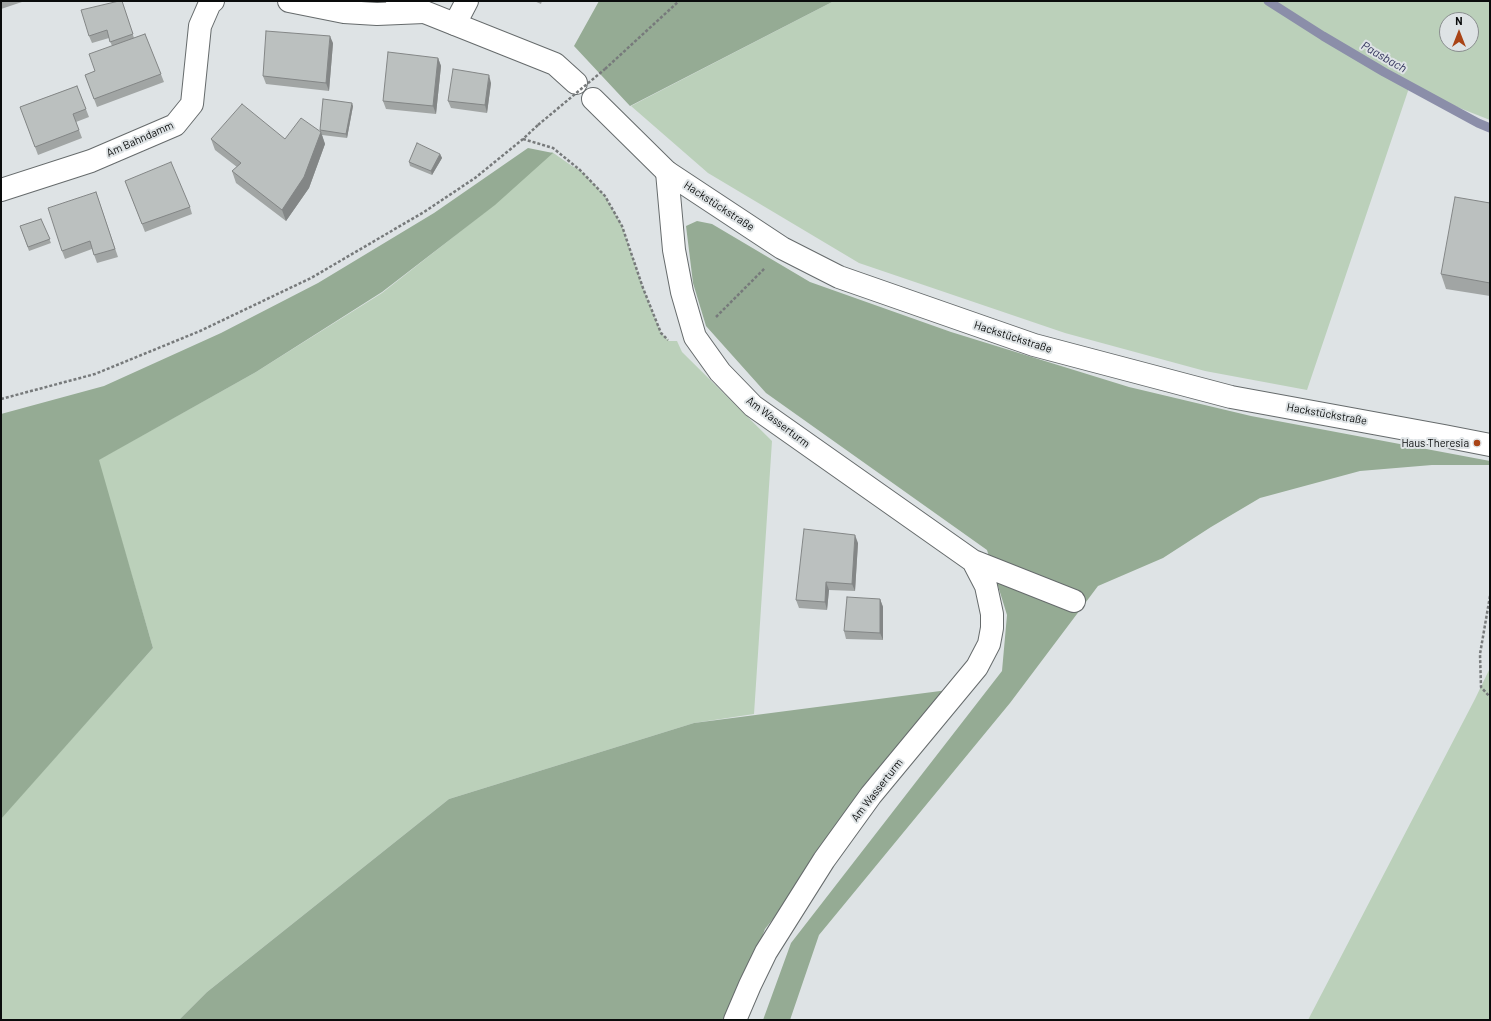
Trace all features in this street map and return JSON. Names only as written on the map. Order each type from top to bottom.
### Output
[{"type":"street","name":"Am Bahndamm","points":[[1,190],[91,161],[175,125],[192,104],[200,26],[212,1]]},
{"type":"street","points":[[289,1],[344,12],[370,14],[424,12]]},
{"type":"street","points":[[397,1],[555,64],[576,83]]},
{"type":"street","points":[[455,24],[466,1]]},
{"type":"street","name":"Hackstückstraße","points":[[593,99],[667,172],[782,248],[839,277],[1034,345],[1231,397],[1444,436],[1490,446]]},
{"type":"street","name":"Am Wasserturm","points":[[667,172],[674,250],[682,292],[695,337],[720,372],[753,406],[973,561],[1074,601]]},
{"type":"street","name":"Am Wasserturm","points":[[735,1020],[750,984],[766,952],[824,860],[871,795],[977,667],[989,644],[992,628],[986,586],[973,561]]},
{"type":"path","points":[[1,399],[95,374],[200,331],[311,278],[431,208],[475,178],[523,139],[605,69],[680,1]]},
{"type":"path","points":[[523,139],[553,148],[580,170],[605,196],[622,226],[643,288],[661,333],[669,341],[677,341],[695,337],[773,260],[782,248]]},
{"type":"path","points":[[1490,596],[1480,654],[1481,687],[1490,698]]},
{"type":"green space","points":[[599,1],[834,1],[630,106],[574,46]]},
{"type":"green space","points":[[834,1],[1490,1],[1490,120],[1409,88],[1307,390],[1205,371],[1065,333],[859,263],[708,173],[631,106]]},
{"type":"green space","points":[[528,148],[553,153],[495,205],[382,292],[256,372],[99,460],[153,648],[1,819],[1,414],[104,386],[221,333],[318,283],[434,213]]},
{"type":"green space","points":[[552,152],[580,170],[605,196],[622,226],[643,288],[661,333],[669,341],[677,341],[682,352],[772,441],[754,714],[694,723],[449,799],[207,992],[179,1020],[1,1020],[1,818],[153,648],[98,460],[256,372],[382,293],[494,205]]},
{"type":"green space","points":[[697,221],[712,224],[810,282],[951,332],[1129,387],[1251,416],[1490,461],[1490,465],[1432,465],[1360,471],[1260,498],[1163,558],[1098,586],[1010,703],[819,935],[790,1020],[763,1020],[791,943],[1002,671],[1007,615],[987,550],[766,393],[706,326],[693,283],[686,226]]},
{"type":"green space","points":[[1490,668],[1490,1020],[1308,1020],[1475,699]]},
{"type":"green space","points":[[948,690],[879,785],[765,929],[731,1020],[179,1020],[207,992],[449,799],[694,723]]},
{"type":"building","points":[[122,1],[133,34],[110,42],[107,30],[89,36],[81,10]]},
{"type":"building","points":[[266,31],[330,36],[326,83],[263,76]]},
{"type":"building","points":[[145,34],[161,74],[94,99],[85,75],[95,71],[89,54]]},
{"type":"building","points":[[388,52],[438,58],[433,106],[383,101]]},
{"type":"building","points":[[453,69],[489,75],[485,105],[448,101]]},
{"type":"building","points":[[77,86],[86,109],[73,114],[79,130],[35,147],[20,107]]},
{"type":"building","points":[[323,99],[352,103],[346,134],[320,130]]},
{"type":"building","points":[[242,104],[285,139],[301,118],[321,132],[304,177],[282,210],[232,171],[241,163],[211,139]]},
{"type":"building","points":[[417,143],[440,154],[431,171],[409,162]]},
{"type":"building","points":[[171,162],[190,207],[142,224],[125,181]]},
{"type":"building","points":[[96,192],[115,249],[94,255],[90,241],[62,251],[48,208]]},
{"type":"building","points":[[1455,197],[1490,203],[1490,283],[1441,274]]},
{"type":"building","points":[[41,219],[50,239],[28,247],[20,226]]},
{"type":"building","points":[[804,529],[855,535],[852,584],[826,582],[825,602],[796,600]]},
{"type":"building","points":[[847,597],[880,599],[880,633],[844,631]]},
{"type":"waterway","name":"Paasbach","points":[[1268,1],[1384,72],[1490,128]]},
{"type":"place","name":"Haus Theresia","points":[[1477,443]]}]
